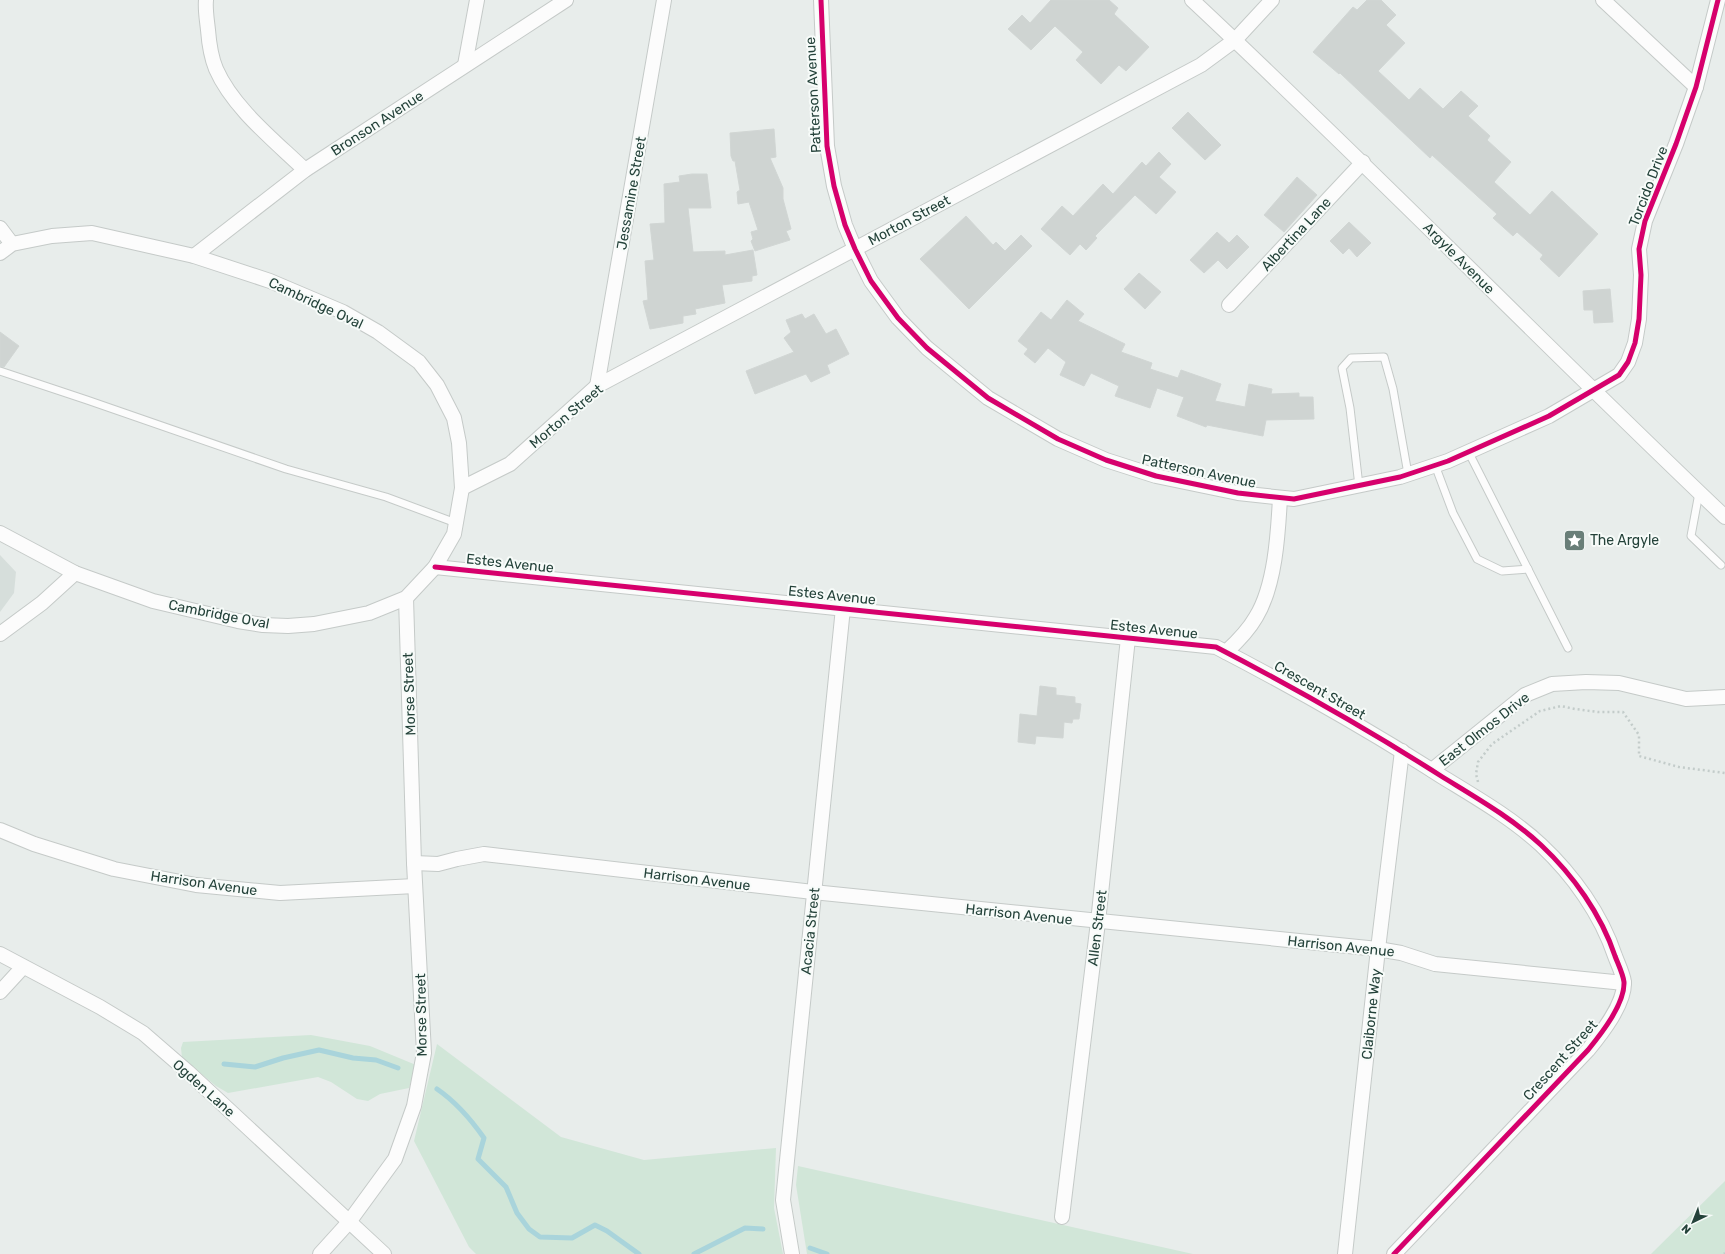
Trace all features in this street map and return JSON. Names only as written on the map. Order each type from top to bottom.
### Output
[{"type":"street","points":[[206,0],[205,7],[210,45],[216,69],[224,83],[252,119],[305,170]]},
{"type":"street","points":[[465,65],[476,0]]},
{"type":"street","name":"Bronson Avenue","points":[[194,256],[305,170],[564,0]]},
{"type":"street","name":"Jessamine Street","points":[[597,386],[664,0]]},
{"type":"street","name":"Patterson Avenue","points":[[821,0],[827,146],[834,186],[845,225],[855,249],[876,287],[898,318],[927,348],[988,398],[1051,435],[1106,460],[1156,476],[1238,493],[1294,499],[1359,486],[1408,474],[1434,465],[1549,416],[1592,389]]},
{"type":"street","name":"Argyle Avenue","points":[[1192,0],[1363,162],[1592,389],[1725,517]]},
{"type":"street","name":"Morton Street","points":[[462,488],[510,464],[597,386],[1201,65],[1235,40],[1272,0]]},
{"type":"street","points":[[1603,0],[1696,87]]},
{"type":"street","name":"Torcido Drive","points":[[1592,389],[1618,375],[1628,362],[1635,343],[1639,319],[1641,290],[1639,249],[1645,221],[1676,144],[1696,87],[1718,0]]},
{"type":"street","name":"Albertina Lane","points":[[1229,305],[1363,162]]},
{"type":"street","points":[[0,228],[12,244]]},
{"type":"street","name":"Cambridge Oval","points":[[0,253],[12,244],[52,236],[92,233],[194,256],[270,281],[343,312],[378,332],[419,362],[437,385],[454,418],[460,443],[462,488],[454,534],[435,567],[406,598],[369,613],[339,620],[301,625],[263,625],[238,621],[153,601],[75,573],[0,533]]},
{"type":"street","points":[[1226,652],[1241,638],[1256,617],[1269,584],[1277,540],[1280,498]]},
{"type":"street","name":"Estes Avenue","points":[[435,567],[1216,647],[1226,652]]},
{"type":"street","points":[[0,634],[42,603],[75,573]]},
{"type":"street","name":"Morse Street","points":[[320,1254],[349,1222],[395,1159],[414,1106],[424,1053],[414,863],[406,598]]},
{"type":"street","name":"Acacia Street","points":[[792,1254],[783,1200],[813,892],[843,608]]},
{"type":"street","name":"Allen Street","points":[[1062,1217],[1098,922],[1128,638]]},
{"type":"street","name":"Crescent Street","points":[[1226,652],[1402,751],[1432,770]]},
{"type":"street","name":"East Olmos Drive","points":[[1432,770],[1525,695],[1552,684],[1586,682],[1619,683],[1686,699],[1725,697]]},
{"type":"street","name":"Claiborne Way","points":[[1345,1254],[1378,949],[1402,751]]},
{"type":"street","points":[[1432,770],[1484,803],[1540,845],[1566,871],[1610,937],[1624,983]]},
{"type":"street","name":"Harrison Avenue","points":[[0,830],[34,844],[114,869],[196,885],[280,893],[415,886]]},
{"type":"street","name":"Harrison Avenue","points":[[414,863],[438,864],[484,854],[813,892],[1098,922],[1378,949],[1401,953],[1435,964],[1624,983]]},
{"type":"street","name":"Ogden Lane","points":[[0,954],[100,1007],[143,1034],[188,1072],[384,1254]]},
{"type":"street","points":[[0,992],[23,967]]},
{"type":"street","name":"Crescent Street","points":[[1394,1254],[1588,1050],[1606,1028],[1619,1003],[1624,983]]},
{"type":"lane","points":[[1359,486],[1350,408],[1342,368],[1351,358],[1384,357],[1393,389],[1408,474]]},
{"type":"lane","points":[[0,371],[286,469],[386,497],[456,523]]},
{"type":"lane","points":[[1468,451],[1568,648]]},
{"type":"lane","points":[[1434,465],[1453,513],[1477,559],[1502,571],[1528,569]]},
{"type":"lane","points":[[1699,492],[1691,536],[1721,565]]},
{"type":"path","points":[[1484,803],[1476,774],[1478,762],[1492,744],[1540,711],[1561,706],[1598,712],[1623,712],[1639,735],[1638,756],[1679,766],[1725,772]]},
{"type":"shaded area","points":[[0,555],[16,572],[14,593],[0,612]]},
{"type":"green space","points":[[311,1035],[370,1046],[416,1065],[409,1088],[380,1094],[368,1101],[357,1099],[331,1082],[318,1077],[228,1093],[216,1086],[182,1058],[181,1048],[183,1042]]},
{"type":"green space","points":[[437,1044],[561,1137],[644,1160],[776,1148],[774,1208],[783,1254],[476,1254],[469,1247],[414,1141]]},
{"type":"green space","points":[[798,1166],[1193,1254],[807,1254],[796,1185]]},
{"type":"green space","points":[[1725,1181],[1725,1254],[1651,1254]]},
{"type":"building","points":[[1051,0],[1109,0],[1118,8],[1114,14],[1149,47],[1126,71],[1119,65],[1101,84],[1076,60],[1083,52],[1055,26],[1031,50],[1008,29],[1022,15],[1030,23]]},
{"type":"building","points":[[1367,0],[1381,0],[1396,15],[1386,25],[1405,43],[1378,71],[1409,100],[1420,88],[1443,109],[1461,91],[1478,106],[1468,116],[1490,136],[1487,140],[1511,162],[1494,182],[1530,215],[1552,191],[1598,234],[1559,277],[1540,259],[1543,255],[1517,232],[1513,236],[1493,218],[1497,214],[1432,155],[1430,158],[1340,73],[1339,74],[1313,52],[1353,7],[1357,10]]},
{"type":"building","points":[[1188,112],[1221,145],[1205,160],[1172,128]]},
{"type":"building","points":[[774,129],[776,157],[770,158],[783,188],[783,199],[791,229],[786,231],[790,240],[755,251],[751,241],[753,239],[751,232],[758,230],[749,202],[738,204],[737,192],[740,190],[735,161],[733,161],[731,156],[730,133]]},
{"type":"building","points":[[1159,152],[1171,164],[1159,177],[1176,192],[1156,214],[1135,195],[1095,236],[1097,238],[1086,250],[1080,244],[1070,255],[1041,229],[1062,206],[1073,216],[1103,184],[1113,194],[1142,162],[1146,166]]},
{"type":"building","points":[[707,174],[711,208],[688,208],[693,252],[725,251],[725,255],[753,250],[757,275],[752,276],[752,281],[722,285],[725,303],[695,309],[696,314],[683,316],[683,323],[650,329],[643,301],[648,300],[645,261],[654,260],[650,224],[665,223],[664,184],[680,182],[679,176]]},
{"type":"building","points":[[1297,177],[1317,195],[1284,232],[1264,215]]},
{"type":"building","points":[[966,216],[993,245],[996,242],[1005,251],[1021,235],[1032,246],[969,309],[920,259]]},
{"type":"building","points":[[1349,222],[1371,243],[1357,257],[1349,248],[1343,254],[1330,241]]},
{"type":"building","points":[[1217,232],[1229,243],[1237,235],[1249,247],[1227,269],[1218,260],[1204,273],[1190,260]]},
{"type":"building","points":[[1139,273],[1161,292],[1145,309],[1124,289]]},
{"type":"building","points":[[1610,289],[1613,322],[1594,323],[1593,310],[1584,310],[1583,291]]},
{"type":"building","points":[[1067,300],[1084,314],[1078,321],[1125,344],[1121,352],[1152,363],[1150,369],[1178,378],[1181,370],[1221,384],[1215,401],[1245,407],[1249,384],[1272,389],[1271,394],[1299,393],[1299,397],[1313,397],[1314,419],[1266,420],[1263,436],[1207,425],[1206,427],[1177,416],[1184,397],[1157,388],[1150,408],[1115,396],[1119,386],[1091,373],[1084,386],[1060,375],[1066,362],[1048,348],[1035,363],[1024,354],[1028,349],[1018,341],[1041,312],[1051,320]]},
{"type":"building","points":[[802,314],[805,319],[814,314],[826,334],[836,329],[849,354],[827,365],[830,373],[811,382],[806,374],[755,394],[746,371],[794,352],[784,338],[791,332],[786,320]]},
{"type":"building","points":[[0,332],[19,346],[4,367],[0,366]]},
{"type":"building","points":[[1040,686],[1056,688],[1056,695],[1075,697],[1075,703],[1081,704],[1079,719],[1073,719],[1072,723],[1064,722],[1063,738],[1036,736],[1035,744],[1018,742],[1020,714],[1037,716]]},
{"type":"waterway","points":[[224,1064],[255,1067],[283,1058],[319,1050],[353,1058],[376,1060],[398,1068]]},
{"type":"waterway","points":[[437,1089],[462,1111],[484,1138],[478,1159],[506,1187],[517,1213],[529,1229],[540,1237],[572,1238],[595,1225],[607,1231],[639,1254]]},
{"type":"waterway","points":[[694,1254],[745,1228],[763,1229]]},
{"type":"waterway","points":[[810,1248],[827,1254]]},
{"type":"cycle path","points":[[821,0],[827,146],[834,186],[845,225],[855,249],[871,281],[898,318],[927,348],[988,398],[1058,439],[1106,460],[1156,476],[1238,493],[1294,499],[1400,477],[1448,461],[1549,416],[1619,375],[1628,362],[1635,343],[1639,319],[1641,275],[1639,249],[1645,221],[1676,144],[1696,87],[1718,0]]},
{"type":"cycle path","points":[[435,567],[1216,647],[1302,693],[1414,759],[1506,817],[1530,835],[1553,857],[1575,882],[1594,910],[1609,940],[1623,976],[1624,982],[1621,1000],[1611,1018],[1588,1050],[1394,1254]]},
{"type":"place","name":"The Argyle","points":[[1574,540]]}]
